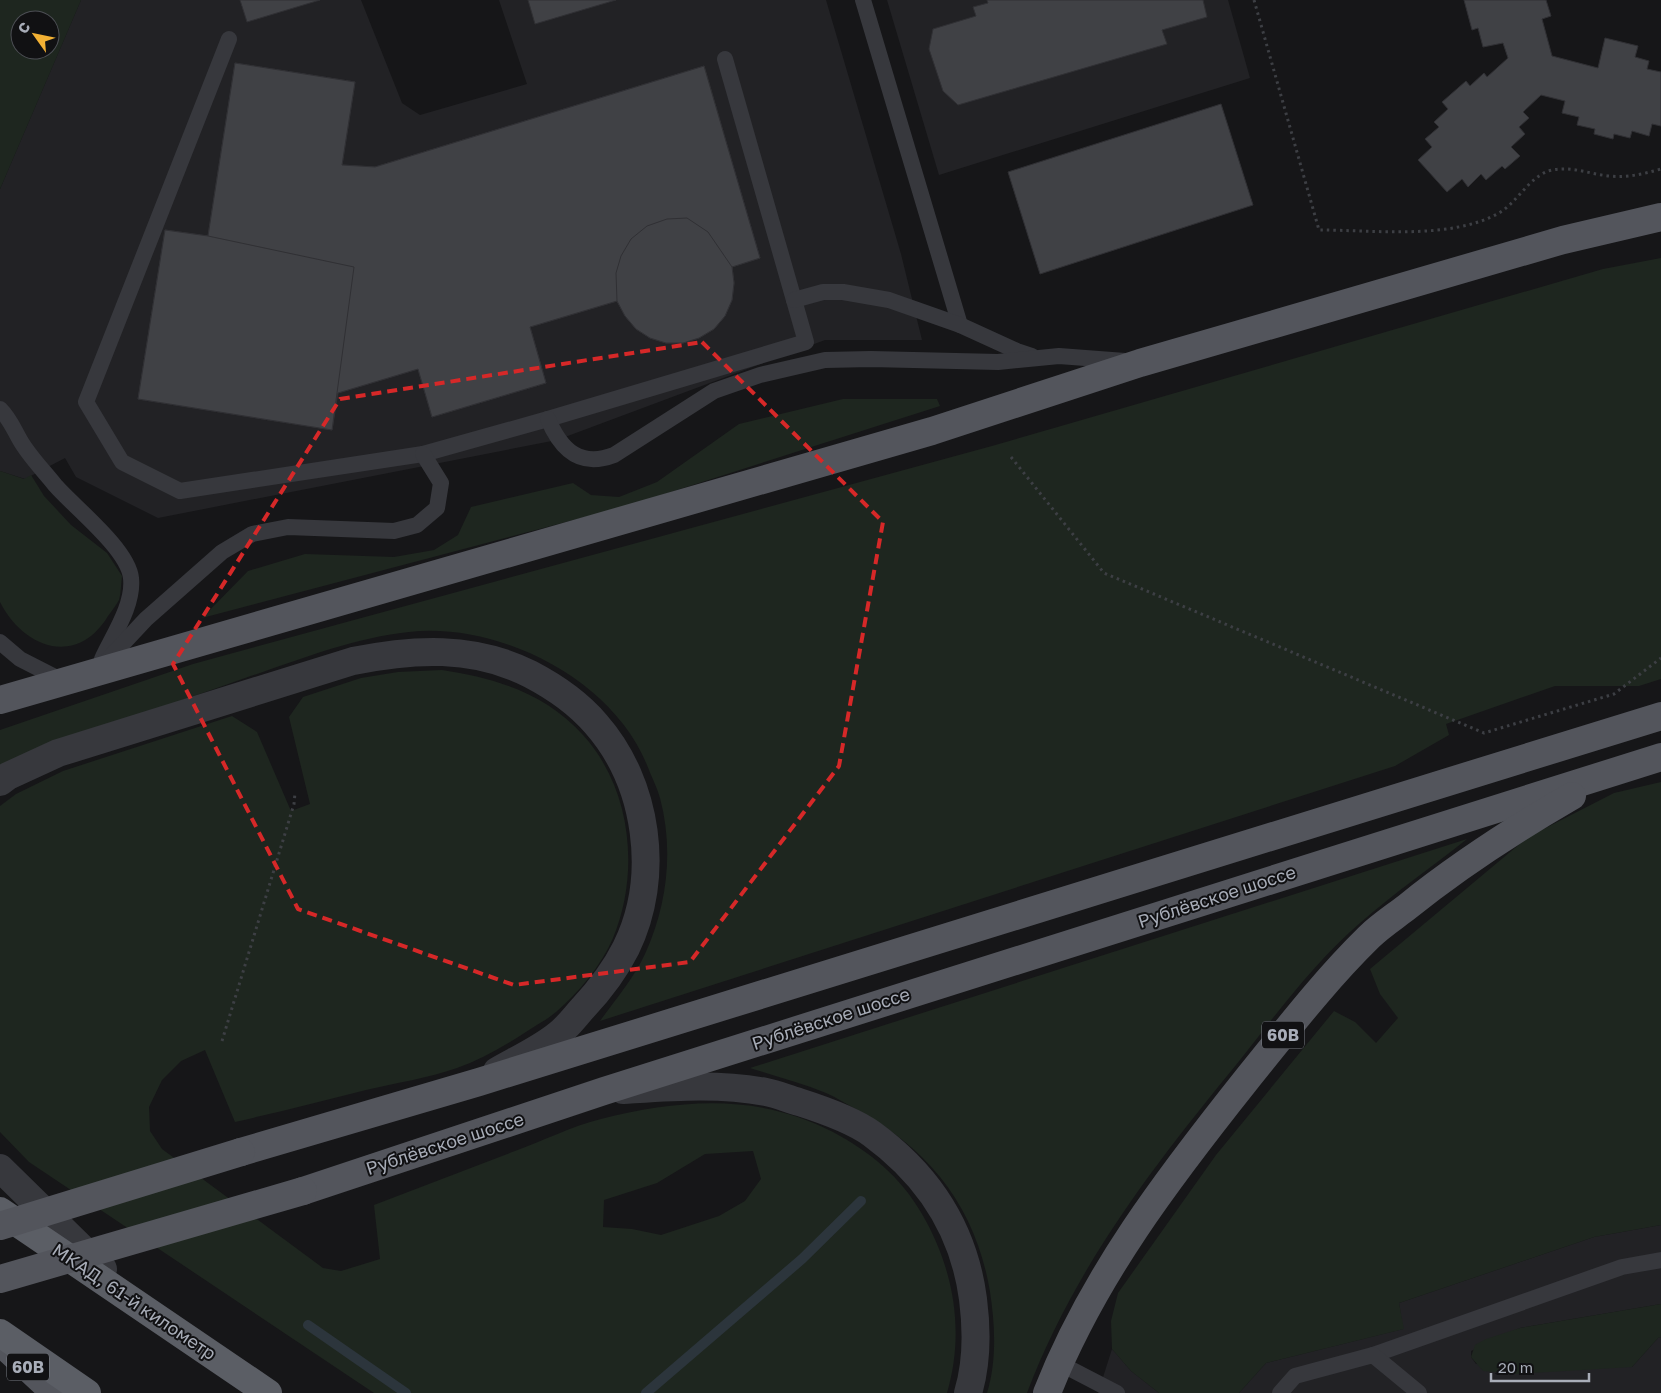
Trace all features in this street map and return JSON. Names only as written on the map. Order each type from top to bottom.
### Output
[{"type":"highway","name":"МКАД, 61-й километр","points":[[0,1212],[268,1393]]},
{"type":"highway","points":[[0,1333],[87,1393]]},
{"type":"main road","points":[[0,700],[932,431],[1140,363],[1563,240],[1661,217]]},
{"type":"main road","points":[[0,1226],[479,1082],[1661,716]]},
{"type":"main road","name":"Рублёвское шоссе","points":[[0,1279],[303,1191],[604,1091],[1661,757]]},
{"type":"main road","name":"60B","points":[[1047,1393],[1059,1362],[1097,1287],[1148,1208],[1312,998],[1369,937],[1429,889],[1525,823],[1618,770]]},
{"type":"main road","name":"60B","points":[[0,1342],[56,1393]]},
{"type":"street","points":[[0,782],[8,776],[58,753],[353,661],[396,652],[437,650],[483,658],[537,678],[567,697],[596,724],[622,761],[640,806],[647,851],[642,899],[626,947],[598,991],[556,1036],[479,1082]]},
{"type":"street","points":[[604,1091],[709,1085],[767,1092],[822,1109],[870,1133],[909,1166],[932,1192],[956,1233],[970,1271],[976,1322],[973,1375],[968,1393]]},
{"type":"street","points":[[0,1168],[143,1308]]},
{"type":"lane","points":[[862,0],[960,325]]},
{"type":"lane","points":[[229,39],[86,402],[122,462],[180,492],[423,454],[548,420],[806,342],[725,59]]},
{"type":"lane","points":[[794,300],[823,292],[843,292],[889,300],[960,325],[1017,351],[1037,357]]},
{"type":"lane","points":[[548,420],[557,440],[567,449],[583,458],[600,460],[614,455],[714,392],[760,375],[825,360],[871,359],[998,362],[1059,356],[1140,363]]},
{"type":"lane","points":[[0,409],[11,420],[20,441],[57,488],[92,521],[118,551],[131,576],[131,595],[96,673]]},
{"type":"lane","points":[[96,673],[146,619],[222,552],[252,534],[288,528],[394,531],[417,525],[436,508],[442,483],[423,454]]},
{"type":"lane","points":[[0,642],[20,659],[65,682]]},
{"type":"lane","points":[[1280,1393],[1294,1376],[1372,1355],[1622,1267],[1661,1260]]},
{"type":"lane","points":[[1372,1355],[1419,1393]]},
{"type":"lane","points":[[1059,1362],[1117,1393]]},
{"type":"path","points":[[1254,0],[1320,230],[1439,230],[1482,220],[1501,212],[1530,183],[1550,170],[1571,168],[1609,176],[1631,177],[1661,170]]},
{"type":"path","points":[[1010,457],[1104,573],[1484,732],[1614,694],[1661,658]]},
{"type":"path","points":[[222,1042],[294,804],[295,793]]},
{"type":"highlighted area","points":[[702,342],[883,522],[839,766],[690,962],[514,985],[298,909],[173,664],[340,399]]},
{"type":"shaded area","points":[[0,0],[81,0],[60,49],[60,10],[10,10],[10,60],[55,60],[0,189]]},
{"type":"shaded area","points":[[81,0],[361,0],[402,103],[420,115],[527,84],[499,0],[826,0],[901,254],[922,340],[825,340],[557,440],[158,518],[76,477],[65,458],[25,479],[0,471],[0,189],[55,60],[60,60],[60,49]]},
{"type":"shaded area","points":[[887,0],[1228,0],[1250,78],[939,175]]},
{"type":"shaded area","points":[[1661,258],[1661,679],[1639,686],[1555,686],[1446,724],[1449,735],[1395,766],[600,1021],[641,963],[659,917],[666,877],[667,858],[667,838],[660,798],[647,765],[630,734],[608,707],[580,682],[549,663],[515,647],[479,636],[444,631],[409,632],[367,639],[326,650],[245,678],[0,768],[0,730],[193,664],[992,446],[1603,269]]},
{"type":"shaded area","points":[[843,399],[937,399],[940,406],[627,506],[202,618],[248,571],[305,554],[394,557],[434,550],[458,535],[471,507],[573,483],[591,495],[619,497],[657,482],[739,424]]},
{"type":"shaded area","points":[[0,471],[24,479],[31,475],[44,496],[71,525],[107,553],[122,576],[118,602],[95,632],[81,642],[67,646],[51,646],[37,641],[10,618],[0,602]]},
{"type":"shaded area","points":[[442,670],[501,683],[519,690],[553,709],[583,735],[599,757],[612,780],[621,806],[626,832],[627,886],[613,938],[602,959],[581,987],[550,1017],[485,1056],[435,1075],[235,1122],[205,1050],[181,1061],[162,1080],[149,1107],[150,1131],[162,1149],[323,1268],[341,1271],[380,1259],[374,1205],[590,1122],[660,1107],[719,1103],[748,1105],[805,1119],[846,1139],[883,1166],[914,1201],[933,1235],[949,1279],[953,1301],[955,1347],[947,1393],[374,1393],[29,1162],[0,1132],[0,806],[16,794],[63,771],[232,716],[257,732],[291,811],[310,804],[289,717],[303,697],[361,678],[398,672]],"holes":[[[753,1151],[761,1179],[745,1201],[719,1216],[661,1235],[632,1229],[603,1227],[604,1200],[657,1183],[705,1154]]]},
{"type":"shaded area","points":[[1661,782],[1661,1225],[1594,1237],[1399,1303],[1404,1329],[1266,1363],[1239,1393],[1159,1393],[1131,1371],[1112,1349],[1111,1321],[1118,1293],[1216,1155],[1334,1011],[1355,1022],[1376,1043],[1398,1018],[1380,994],[1370,969],[1528,837],[1614,793]]},
{"type":"shaded area","points":[[1467,839],[1386,901],[1343,938],[1297,989],[1208,1099],[1148,1178],[1093,1259],[1046,1346],[1027,1393],[987,1393],[994,1355],[994,1330],[990,1292],[974,1233],[946,1184],[906,1143],[856,1109],[834,1096],[750,1068]]},
{"type":"shaded area","points":[[1661,1225],[1661,1304],[1520,1328],[1471,1351],[1471,1357],[1476,1364],[1632,1367],[1661,1337],[1661,1393],[1239,1393],[1266,1363],[1403,1329],[1399,1303],[1594,1237]]},
{"type":"shaded area","points":[[1661,1304],[1661,1337],[1632,1367],[1515,1374],[1483,1371],[1471,1357],[1475,1345],[1486,1339],[1520,1328]]},
{"type":"shaded area","points":[[1112,1349],[1131,1371],[1159,1393],[1098,1393]]},
{"type":"building","points":[[240,0],[320,0],[247,22]]},
{"type":"building","points":[[528,0],[616,0],[535,24]]},
{"type":"building","points":[[987,0],[1203,0],[1207,17],[1162,30],[1167,44],[958,105],[943,91],[929,49],[933,29],[976,16],[973,7],[988,3]]},
{"type":"building","points":[[1464,0],[1546,0],[1551,16],[1542,19],[1552,56],[1598,68],[1605,38],[1638,46],[1635,57],[1649,61],[1647,69],[1661,72],[1661,126],[1652,124],[1649,136],[1632,131],[1630,138],[1614,134],[1613,139],[1594,134],[1595,129],[1577,125],[1579,117],[1562,113],[1565,101],[1541,95],[1523,112],[1529,118],[1519,127],[1525,134],[1511,147],[1520,156],[1505,169],[1502,166],[1486,180],[1481,174],[1468,187],[1462,179],[1447,192],[1418,160],[1432,147],[1425,139],[1439,127],[1434,122],[1448,109],[1442,102],[1466,81],[1470,86],[1484,73],[1487,77],[1508,58],[1503,43],[1483,47],[1478,28],[1472,30]]},
{"type":"building","points":[[235,63],[355,82],[342,165],[375,167],[704,66],[760,258],[732,267],[708,232],[687,218],[667,219],[647,226],[631,239],[621,256],[616,273],[617,301],[530,327],[546,383],[432,417],[418,369],[338,393],[354,267],[208,236]]},
{"type":"building","points":[[235,63],[355,82],[342,165],[375,167],[704,66],[760,258],[732,267],[734,283],[732,300],[725,316],[714,329],[699,338],[683,343],[666,343],[650,338],[636,329],[625,316],[617,301],[530,327],[546,383],[432,417],[418,369],[338,393],[332,430],[138,399],[165,230],[208,236]]},
{"type":"building","points":[[1221,104],[1253,205],[1040,274],[1008,172]]},
{"type":"building","points":[[687,218],[708,232],[732,267],[734,283],[732,300],[725,316],[714,329],[699,338],[683,343],[666,343],[650,338],[636,329],[625,316],[617,301],[616,273],[621,256],[631,239],[647,226],[667,219]]},
{"type":"building","points":[[165,230],[208,236],[354,267],[332,430],[138,399]]},
{"type":"waterway","points":[[646,1393],[802,1259],[861,1201]]},
{"type":"waterway","points":[[308,1325],[406,1393]]}]
